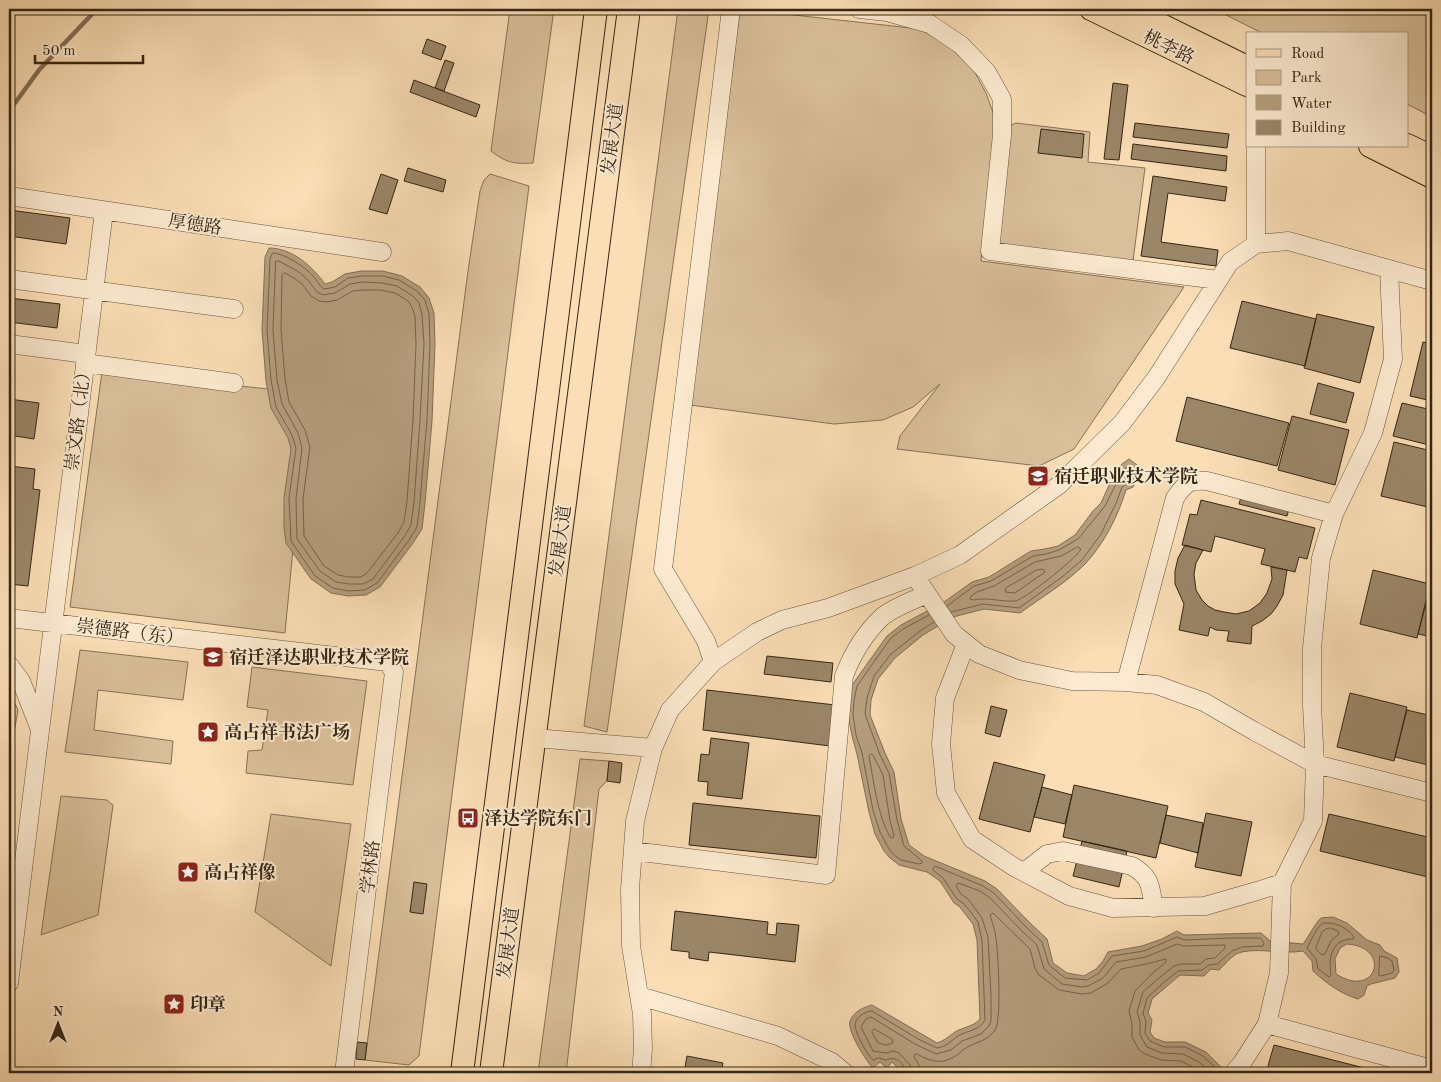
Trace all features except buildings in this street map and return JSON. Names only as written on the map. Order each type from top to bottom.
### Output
[{"type":"main road","name":"发展大道","points":[[462,1073],[596,9]]},
{"type":"main road","name":"发展大道","points":[[492,1073],[629,9]]},
{"type":"main road","name":"桃李路","points":[[1091,9],[1246,85]]},
{"type":"main road","name":"桃李路","points":[[1129,9],[1246,67]]},
{"type":"main road","points":[[1408,145],[1432,157]]},
{"type":"main road","points":[[1374,148],[1432,177]]},
{"type":"lane","points":[[713,662],[706,641],[663,569],[731,9]]},
{"type":"lane","points":[[859,9],[887,12],[930,24],[961,45],[987,72],[1002,99],[1002,136],[990,251],[1218,280]]},
{"type":"lane","points":[[1256,148],[1256,244]]},
{"type":"lane","name":"厚德路","points":[[9,196],[382,252]]},
{"type":"lane","name":"崇文路（北）","points":[[9,983],[10,959],[104,211]]},
{"type":"lane","points":[[641,1073],[643,1049],[642,1014],[631,946],[630,889],[635,821],[652,748],[670,710],[713,662],[757,632],[782,620],[828,608],[915,576],[960,555],[1060,485],[1122,423],[1156,378],[1230,262],[1256,244],[1288,240],[1432,282]]},
{"type":"lane","points":[[1235,1071],[1267,1024],[1279,974],[1282,883],[1313,821],[1315,764],[1312,648],[1321,558],[1334,514],[1373,433],[1393,360],[1388,269]]},
{"type":"lane","points":[[9,279],[234,309]]},
{"type":"lane","points":[[9,344],[234,383]]},
{"type":"lane","points":[[1126,682],[1175,498],[1182,486],[1196,481],[1207,482],[1334,514]]},
{"type":"lane","points":[[915,576],[954,634],[979,654],[1020,670],[1072,681],[1126,682],[1158,685],[1204,702],[1315,764],[1432,793]]},
{"type":"lane","points":[[632,852],[826,874],[844,676],[850,660],[862,641],[882,616],[927,594]]},
{"type":"lane","name":"崇德路（东）","points":[[9,618],[387,662]]},
{"type":"lane","points":[[966,644],[945,698],[941,744],[946,793],[972,839],[1014,867],[1069,896],[1113,908],[1205,906],[1282,883]]},
{"type":"lane","name":"学林路","points":[[344,1073],[394,672],[387,662]]},
{"type":"lane","points":[[9,665],[21,681],[40,730]]},
{"type":"lane","points":[[534,738],[652,748]]},
{"type":"lane","points":[[1024,872],[1047,854],[1063,850],[1132,866],[1142,872],[1149,881],[1154,908]]},
{"type":"lane","points":[[639,996],[778,1036],[832,1062],[845,1073]]},
{"type":"lane","points":[[1267,1024],[1432,1069]]},
{"type":"lane","points":[[344,1073],[349,1073]]},
{"type":"green space","points":[[510,9],[554,9],[533,163],[511,162],[491,151]]},
{"type":"green space","points":[[678,9],[709,9],[607,732],[584,726]]},
{"type":"green space","points":[[740,9],[920,29],[947,45],[972,67],[986,93],[996,121],[981,261],[1184,287],[1074,449],[1039,466],[897,449],[900,436],[940,384],[913,407],[883,420],[834,424],[690,405]]},
{"type":"green space","points":[[1214,9],[1432,9],[1432,117],[1408,105],[1408,32],[1260,32]]},
{"type":"green space","points":[[1016,123],[1090,132],[1088,162],[1145,168],[1133,261],[999,244],[1010,129],[1011,125]]},
{"type":"green space","points":[[490,174],[529,186],[419,1056],[409,1065],[365,1060],[468,271],[480,191],[484,180]]},
{"type":"green space","points":[[102,372],[308,393],[285,633],[70,607]]},
{"type":"green space","points":[[80,650],[188,662],[183,700],[98,690],[94,730],[173,741],[171,764],[65,752]]},
{"type":"green space","points":[[252,667],[367,681],[353,785],[246,773],[248,751],[262,750],[268,710],[247,707]]},
{"type":"green space","points":[[9,691],[18,710],[9,763]]},
{"type":"green space","points":[[580,759],[609,761],[607,781],[599,789],[566,1073],[538,1073]]},
{"type":"green space","points":[[61,796],[107,800],[113,805],[98,915],[41,935]]},
{"type":"green space","points":[[271,814],[351,824],[331,966],[255,912]]},
{"type":"water","points":[[269,248],[286,251],[301,259],[325,284],[345,274],[361,271],[383,271],[402,276],[420,287],[429,298],[434,313],[435,344],[432,421],[422,529],[380,587],[366,595],[348,596],[331,593],[311,579],[286,543],[284,498],[291,449],[288,438],[271,408],[266,381],[262,330],[265,257]]},
{"type":"water","points":[[1129,459],[1137,465],[1138,475],[1133,487],[1126,490],[1115,520],[1104,539],[1078,571],[1020,613],[984,609],[953,617],[923,635],[895,658],[878,679],[871,700],[870,715],[894,772],[901,819],[909,845],[924,856],[985,881],[997,889],[1047,939],[1053,963],[1067,973],[1084,976],[1096,969],[1108,952],[1142,946],[1177,931],[1184,935],[1261,933],[1270,941],[1303,944],[1321,918],[1333,917],[1347,923],[1367,940],[1380,945],[1384,951],[1397,958],[1399,972],[1395,978],[1367,986],[1364,995],[1358,999],[1328,984],[1313,971],[1312,961],[1303,951],[1243,952],[1236,954],[1219,970],[1211,969],[1204,976],[1180,975],[1152,999],[1148,1013],[1152,1020],[1150,1032],[1154,1038],[1165,1042],[1185,1042],[1206,1052],[1227,1073],[903,1073],[892,1062],[887,1068],[880,1062],[872,1067],[857,1045],[851,1031],[850,1021],[859,1010],[872,1005],[937,1043],[980,1019],[977,940],[973,924],[959,906],[954,903],[940,881],[927,872],[899,865],[884,851],[875,834],[848,715],[852,685],[887,636],[901,625],[944,602],[972,582],[989,577],[1031,551],[1058,546],[1075,535],[1101,503],[1110,483],[1122,464]],"holes":[[[1347,944],[1361,947],[1370,954],[1374,962],[1374,970],[1369,977],[1361,981],[1350,980],[1336,974],[1335,959],[1340,948]]]},
{"type":"waterway","points":[[15,103],[39,70],[97,9]]},
{"type":"place","name":"宿迁职业技术学院","points":[[1038,476]]},
{"type":"place","name":"宿迁泽达职业技术学院","points":[[213,657]]},
{"type":"place","name":"高占祥书法广场","points":[[208,732]]},
{"type":"place","name":"泽达学院东门","points":[[468,818]]},
{"type":"place","name":"高占祥像","points":[[188,872]]},
{"type":"place","name":"印章","points":[[174,1004]]}]
